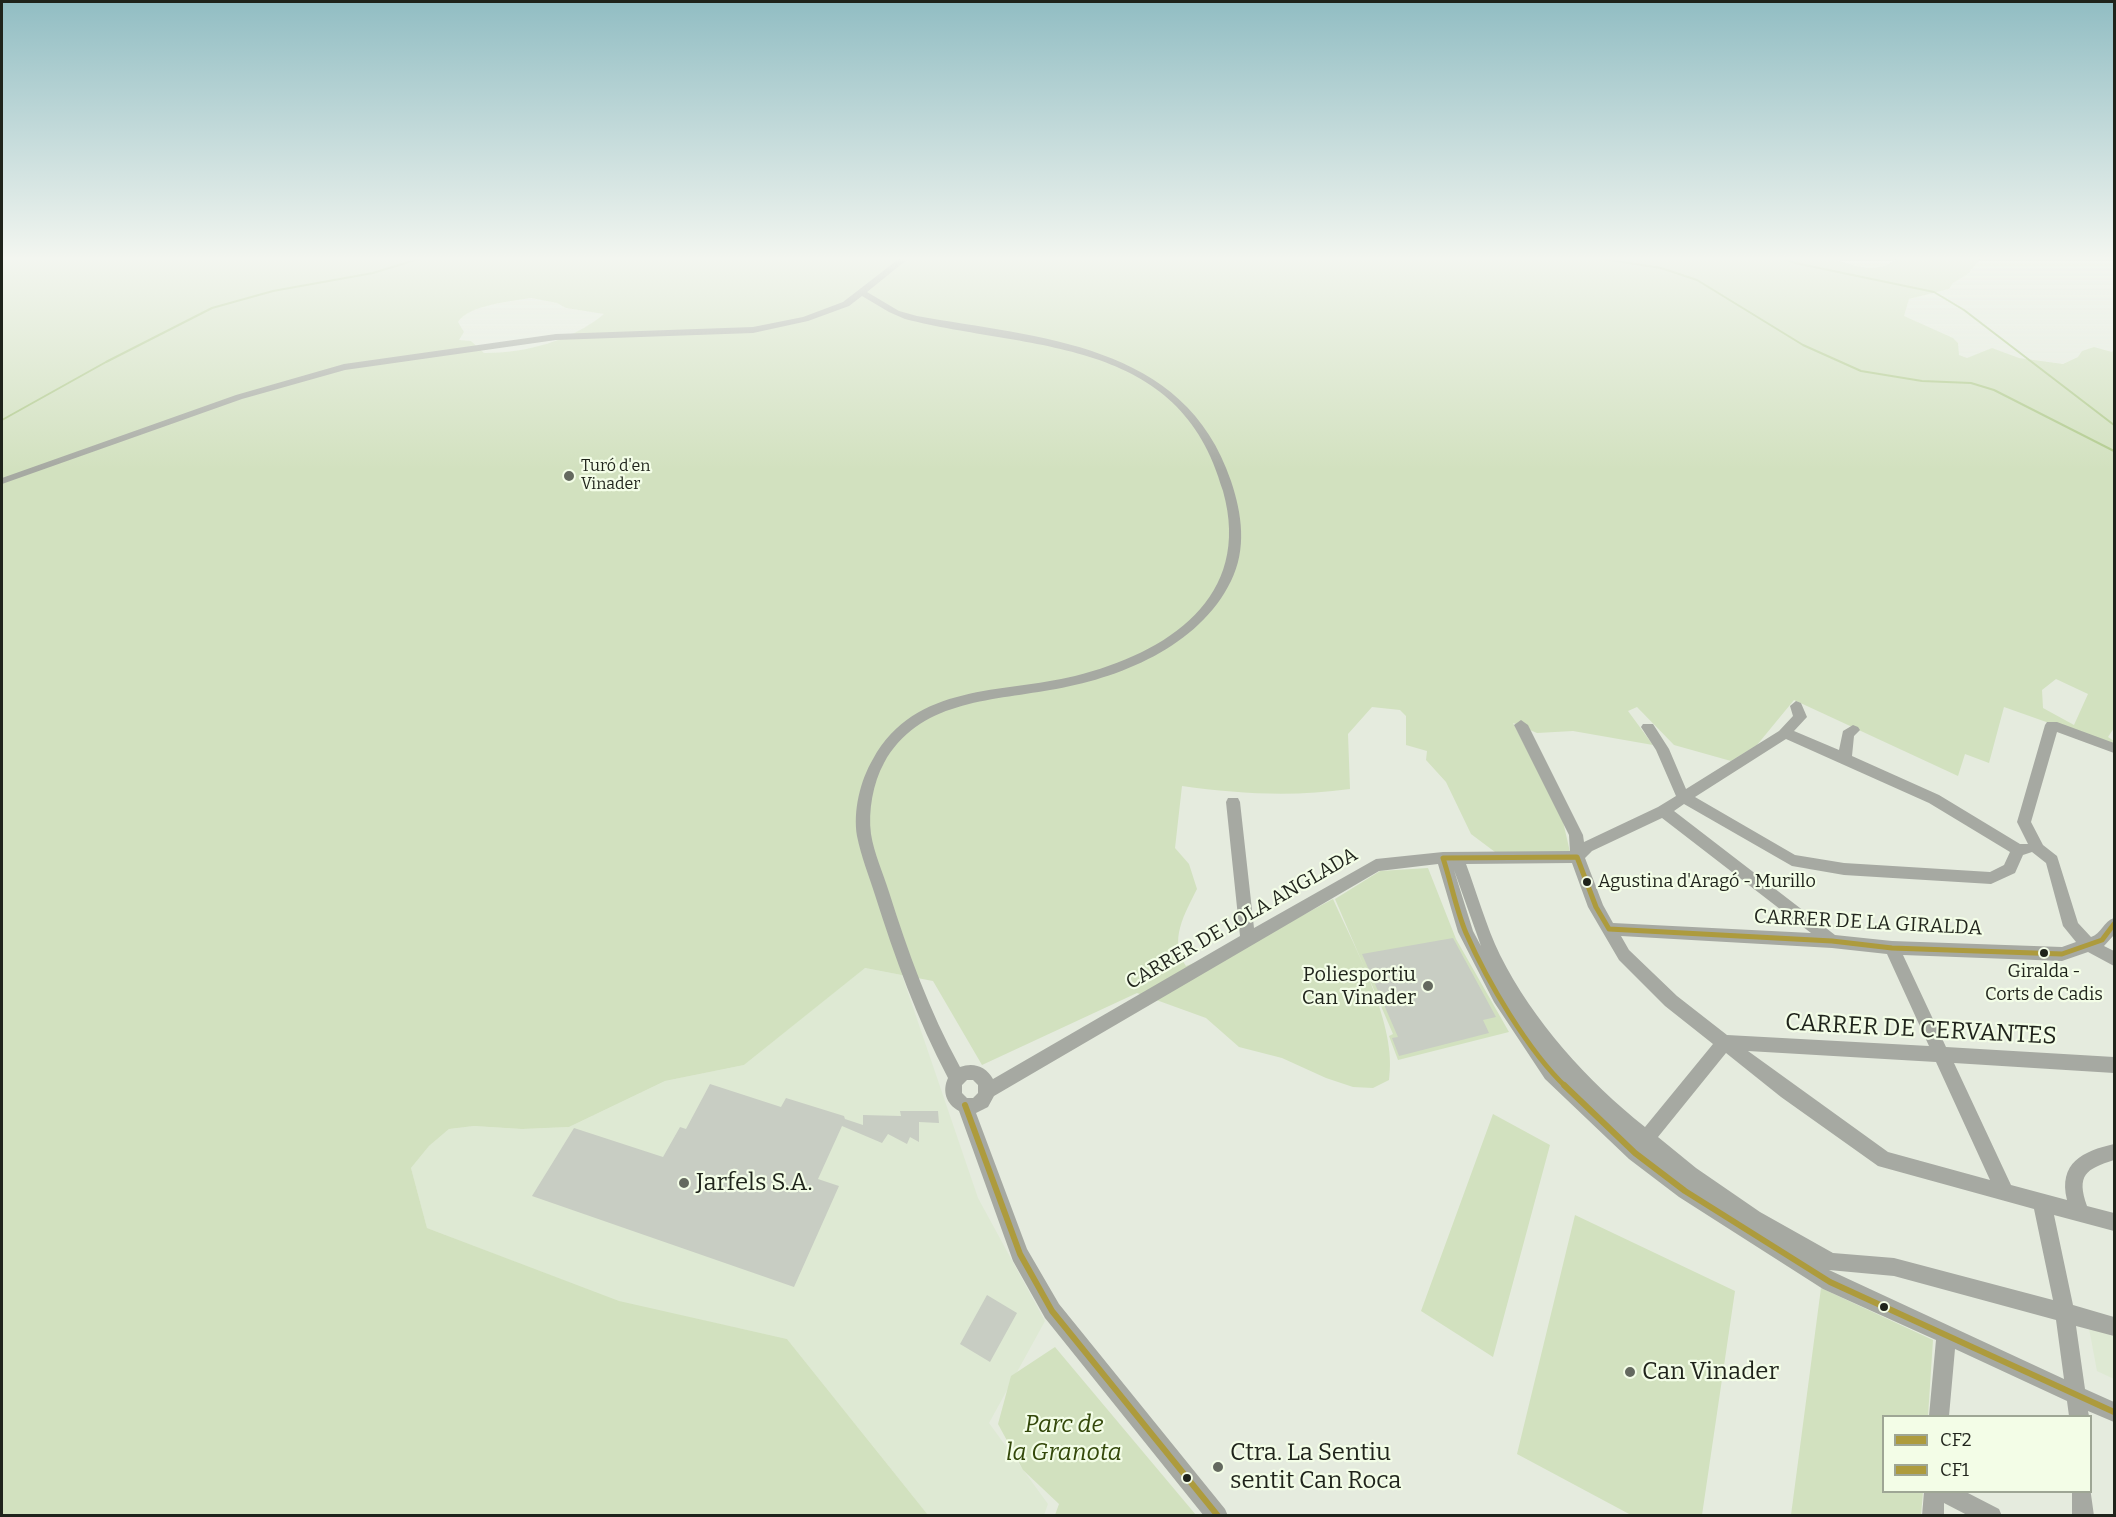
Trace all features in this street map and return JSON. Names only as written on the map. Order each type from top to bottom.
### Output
[{"type":"street","points":[[2,481],[240,397],[334,369],[566,336],[759,329]]},
{"type":"street","points":[[957,1078],[939,1048],[923,1008],[864,835],[862,807],[867,782],[884,752],[907,726],[937,707],[960,698],[1084,679],[1135,660],[1164,645],[1185,630],[1221,592],[1236,548],[1236,527],[1215,452],[1199,425],[1181,404],[1153,380],[1111,359],[1052,343],[973,329]]},
{"type":"street","points":[[1576,857],[1587,847],[1663,811],[1784,734],[1800,717],[1796,706]]},
{"type":"street","points":[[2115,748],[2052,724],[2024,822],[2038,849],[2052,860],[2071,926],[2086,943],[2115,960]]},
{"type":"street","points":[[1521,725],[1576,835],[1576,857],[1596,907],[1624,955],[1671,1001],[1787,1091],[1884,1160],[2115,1222]]},
{"type":"street","points":[[1648,727],[1662,749],[1683,797],[1792,860],[1844,869],[1991,878],[2010,869],[2018,850]]},
{"type":"street","points":[[1845,758],[1848,734],[1853,730]]},
{"type":"street","points":[[1784,734],[1797,737],[1934,799],[2018,850],[2038,849]]},
{"type":"street","points":[[1233,802],[1248,940]]},
{"type":"street","points":[[1663,811],[1832,941]]},
{"type":"street","name":"CARRER DE LOLA ANGLADA","points":[[987,1091],[1376,865],[1450,858],[1576,857]]},
{"type":"street","points":[[1450,858],[1493,957],[1524,1008],[1557,1054],[1619,1117],[1690,1174],[1754,1218],[1831,1262],[1894,1267],[2115,1326]]},
{"type":"street","points":[[1450,858],[1466,932],[1500,997],[1551,1073],[1635,1153],[1685,1191],[1830,1282],[2115,1412]]},
{"type":"street","name":"CARRER DE LA GIRALDA","points":[[1609,929],[1832,941],[1892,948],[2062,954],[2086,943],[2102,940],[2115,924]]},
{"type":"street","points":[[1892,948],[2005,1193]]},
{"type":"street","points":[[1635,1153],[1725,1042]]},
{"type":"street","name":"CARRER DE CERVANTES","points":[[1725,1042],[1942,1057],[2115,1065]]},
{"type":"street","points":[[965,1105],[977,1104],[987,1091],[986,1080],[978,1073],[967,1072],[957,1078],[953,1093],[965,1105],[1020,1254],[1052,1311],[1218,1515]]},
{"type":"street","points":[[2080,1212],[2072,1193],[2075,1172],[2082,1163],[2115,1152]]},
{"type":"street","points":[[2042,1203],[2065,1312],[2079,1415]]},
{"type":"street","points":[[1939,1415],[1946,1336]]},
{"type":"street","points":[[1933,1515],[1934,1493]]},
{"type":"street","points":[[1949,1493],[1992,1515]]},
{"type":"street","points":[[2082,1493],[2083,1515]]},
{"type":"shaded area","points":[[864,968],[902,975],[978,1198],[1045,1321],[989,1423],[1048,1504],[1044,1515],[928,1515],[787,1339],[619,1302],[427,1228],[411,1168],[429,1146],[449,1129],[474,1126],[522,1129],[569,1127],[665,1081],[744,1065]]},
{"type":"shaded area","points":[[2088,1323],[2114,1330],[2114,1379],[2097,1371]]},
{"type":"green space","points":[[2,329],[462,329],[464,332],[459,340],[471,341],[484,353],[532,348],[563,338],[581,329],[1932,329],[1953,338],[1958,343],[1959,355],[1967,358],[1992,348],[2019,358],[2063,364],[2078,357],[2082,351],[2094,347],[2112,352],[2114,349],[2114,728],[2108,737],[2114,741],[2114,746],[2004,707],[1989,763],[1965,754],[1958,776],[1794,700],[1757,745],[1731,761],[1674,745],[1637,707],[1628,711],[1653,745],[1573,731],[1537,733],[1513,723],[1562,817],[1570,852],[1503,858],[1471,834],[1446,782],[1426,760],[1427,751],[1406,745],[1406,716],[1400,710],[1372,707],[1348,734],[1350,789],[1266,794],[1182,786],[1175,848],[1189,864],[1197,889],[1180,927],[1178,937],[1178,947],[1186,966],[1258,939],[1333,899],[1373,988],[1387,1036],[1390,1059],[1389,1080],[1373,1088],[1353,1087],[1326,1078],[1282,1058],[1239,1047],[1206,1018],[1137,993],[982,1065],[933,981],[865,968],[744,1065],[665,1081],[569,1127],[522,1129],[474,1126],[449,1129],[429,1146],[411,1168],[427,1228],[619,1301],[787,1339],[928,1515],[2,1516]],"holes":[[[2056,679],[2088,694],[2074,725],[2043,708],[2042,690]]]},
{"type":"green space","name":"Poliesportiu Can Vinader","points":[[1428,868],[1456,939],[1509,1032],[1398,1060],[1389,1036],[1393,1034],[1335,899],[1380,871]]},
{"type":"green space","points":[[1493,1114],[1550,1145],[1493,1357],[1421,1311]]},
{"type":"green space","name":"Can Vinader","points":[[1575,1215],[1735,1291],[1702,1515],[1631,1515],[1517,1454]]},
{"type":"green space","points":[[1821,1288],[1933,1340],[1928,1415],[1882,1415],[1882,1493],[1923,1493],[1921,1515],[1791,1515]]},
{"type":"green space","name":"Parc de la Granota","points":[[1055,1347],[1196,1515],[1055,1515],[1059,1504],[1023,1470],[998,1424],[1011,1376]]},
{"type":"building","points":[[1453,938],[1496,1017],[1483,1020],[1489,1033],[1399,1056],[1392,1038],[1398,1037],[1362,954]]},
{"type":"building","name":"Jarfels S.A.","points":[[710,1084],[781,1107],[786,1098],[844,1116],[845,1119],[863,1125],[863,1115],[901,1116],[900,1111],[938,1111],[939,1123],[919,1122],[919,1142],[910,1137],[907,1144],[888,1134],[882,1143],[842,1126],[818,1179],[839,1186],[794,1287],[532,1196],[574,1128],[663,1157],[680,1127],[686,1129]]},
{"type":"building","points":[[987,1295],[1017,1313],[990,1362],[960,1344]]},
{"type":"waterway","points":[[2,420],[171,329]]},
{"type":"waterway","points":[[1777,329],[1803,345],[1861,371],[1922,381],[1971,383],[1994,390],[2114,451]]},
{"type":"waterway","points":[[1989,329],[2114,425]]},
{"type":"transit line","name":"CF2","points":[[1609,929],[1596,907],[1577,857],[1443,858],[1466,932],[1500,997],[1551,1073],[1635,1153],[1685,1191],[1830,1282],[2114,1412]]},
{"type":"transit line","name":"CF2","points":[[1609,929],[1832,941],[1892,948],[2062,954],[2102,940],[2114,924]]},
{"type":"transit line","name":"CF1","points":[[965,1105],[1020,1254],[1052,1311],[1218,1516]]},
{"type":"place","name":"Turó d'en Vinader","points":[[569,476]]},
{"type":"place","name":"Agustina d'Aragó - Murillo","points":[[1587,882]]},
{"type":"place","name":"Giralda - Corts de Cadis","points":[[2044,953]]},
{"type":"place","name":"Poliesportiu Can Vinader","points":[[1428,986]]},
{"type":"place","name":"Jarfels S.A.","points":[[684,1183]]},
{"type":"place","name":"Can Vinader","points":[[1630,1372]]},
{"type":"place","name":"Ctra. La Sentiu sentit Can Roca","points":[[1218,1467]]}]
